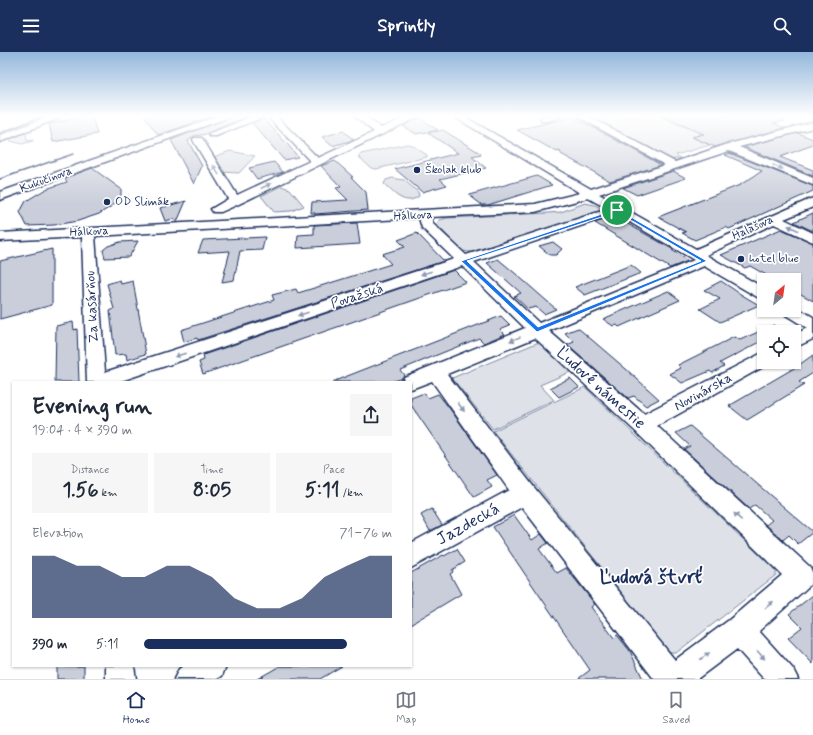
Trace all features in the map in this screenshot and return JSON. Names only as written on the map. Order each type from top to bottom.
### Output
[{"type":"street","name":"Kukučínova","points":[[0,196],[144,145]]},
{"type":"street","points":[[194,145],[233,202]]},
{"type":"street","points":[[300,145],[316,162]]},
{"type":"street","points":[[217,209],[352,145]]},
{"type":"street","points":[[507,145],[757,291]]},
{"type":"street","points":[[637,145],[674,165]]},
{"type":"street","name":"Hálkova","points":[[0,237],[535,208],[566,201],[735,145]]},
{"type":"street","points":[[729,147],[813,182]]},
{"type":"street","name":"Halašova","points":[[537,330],[699,258],[773,219],[813,202]]},
{"type":"street","name":"Považská","points":[[99,381],[617,210]]},
{"type":"street","name":"Ľudové námestie","points":[[424,215],[427,225],[537,330],[807,572],[739,630],[673,679],[525,493],[435,372]]},
{"type":"street","points":[[773,219],[813,238]]},
{"type":"street","name":"Za kasárňou","points":[[88,232],[96,381]]},
{"type":"street","points":[[801,317],[813,324]]},
{"type":"street","points":[[412,382],[537,330]]},
{"type":"street","points":[[801,338],[813,332]]},
{"type":"street","name":"Novinárska","points":[[642,425],[757,362]]},
{"type":"street","name":"Jazdecká","points":[[412,555],[525,493]]},
{"type":"street","points":[[739,630],[783,679]]},
{"type":"street","points":[[120,667],[121,679]]},
{"type":"street","points":[[189,679],[210,667]]},
{"type":"shaded area","points":[[401,145],[412,145],[427,155],[427,157],[376,169],[371,168],[359,157],[361,154]]},
{"type":"shaded area","points":[[641,145],[709,145],[676,155],[681,158],[668,160]]},
{"type":"shaded area","points":[[230,151],[255,156],[239,173],[220,172],[211,158]]},
{"type":"shaded area","points":[[392,178],[404,180],[418,192],[419,196],[409,200],[400,198],[384,184],[386,180]]},
{"type":"shaded area","points":[[281,186],[290,189],[304,206],[291,211],[274,212],[261,196]]},
{"type":"shaded area","points":[[585,203],[595,205],[602,209],[601,211],[471,252],[462,251],[437,225],[439,220],[447,218],[561,212]]},
{"type":"shaded area","points":[[539,342],[570,372],[540,385],[554,400],[493,429],[452,378]]},
{"type":"shaded area","points":[[585,387],[776,571],[776,575],[676,653],[668,651],[493,431]]},
{"type":"building","points":[[174,145],[190,145],[202,166],[194,184]]},
{"type":"building","points":[[271,145],[288,145],[298,157],[284,160]]},
{"type":"building","points":[[446,145],[468,145],[480,153],[481,155],[472,157],[486,168],[440,179],[447,185],[422,192],[395,169],[458,153]]},
{"type":"building","points":[[545,145],[625,145],[661,165],[610,181],[561,154],[560,151],[557,152]]},
{"type":"building","points":[[751,145],[812,145],[780,157],[813,170],[813,176],[744,147]]},
{"type":"building","points":[[730,153],[813,186],[813,191],[729,229],[726,227],[695,240],[682,233],[686,232],[658,217],[740,185],[762,171],[725,155]]},
{"type":"building","points":[[335,161],[353,177],[351,177],[366,192],[368,210],[315,214],[311,213],[312,202],[348,200],[336,188],[341,187],[321,166]]},
{"type":"building","points":[[274,162],[283,172],[257,179],[249,168]]},
{"type":"building","points":[[92,168],[121,189],[121,195],[115,204],[99,214],[78,221],[54,225],[27,226],[20,212],[26,201],[46,189],[67,182],[65,178]]},
{"type":"building","points":[[673,171],[686,178],[637,195],[623,188]]},
{"type":"building","points":[[537,176],[552,185],[488,205],[482,205],[469,195]]},
{"type":"building","points":[[186,201],[177,222],[173,219],[165,221],[160,208]]},
{"type":"building","points":[[813,213],[813,231],[794,222]]},
{"type":"building","points":[[607,219],[618,225],[626,223],[674,250],[672,250],[688,261],[670,268],[595,223]]},
{"type":"building","points":[[357,223],[360,244],[297,248],[298,235],[314,234],[314,225]]},
{"type":"building","points":[[781,229],[813,243],[813,301],[801,294],[801,273],[762,273],[750,266],[745,268],[721,255]]},
{"type":"building","points":[[417,233],[444,261],[198,340],[197,338],[184,342],[181,330],[274,300],[272,295],[296,289],[298,293],[391,264],[382,254],[405,247],[398,240]]},
{"type":"building","points":[[265,237],[262,250],[240,251],[234,280],[222,282],[230,251],[198,253],[203,240]]},
{"type":"building","points":[[138,241],[129,257],[105,258],[103,250],[108,246],[120,242]]},
{"type":"building","points":[[553,242],[562,249],[556,255],[550,255],[539,246]]},
{"type":"building","points":[[52,249],[52,305],[0,319],[0,261]]},
{"type":"building","points":[[498,259],[556,309],[544,314],[536,307],[528,309],[514,296],[521,293],[487,263]]},
{"type":"building","points":[[631,265],[641,273],[585,295],[575,287]]},
{"type":"building","points":[[454,270],[466,282],[203,374],[199,362],[204,360],[203,355]]},
{"type":"building","points":[[120,280],[121,284],[133,281],[146,354],[127,360],[126,354],[115,355],[110,311],[114,309],[107,284]]},
{"type":"building","points":[[721,281],[757,304],[757,306],[720,322],[700,309],[720,299],[704,290]]},
{"type":"building","points":[[668,291],[680,300],[619,327],[617,325],[613,326],[603,319]]},
{"type":"building","points":[[501,316],[510,325],[500,329],[505,334],[484,343],[479,338],[400,370],[404,375],[402,378],[394,381],[335,381]]},
{"type":"building","points":[[73,322],[74,330],[77,329],[79,381],[55,381],[56,326]]},
{"type":"building","points":[[578,328],[659,399],[646,406],[634,396],[628,398],[567,345],[574,342],[565,333]]},
{"type":"building","points":[[757,332],[757,344],[720,363],[724,366],[712,373],[710,371],[682,383],[670,374],[681,368],[678,365],[734,337],[740,340]]},
{"type":"building","points":[[813,355],[813,373],[799,382],[804,385],[747,420],[729,406],[793,369],[801,369],[801,363]]},
{"type":"building","points":[[570,378],[579,387],[559,397],[550,388]]},
{"type":"building","points":[[424,393],[428,398],[438,394],[497,475],[487,480],[492,487],[474,497],[412,406],[412,398]]},
{"type":"building","points":[[690,426],[813,532],[798,544],[789,535],[783,540],[766,525],[772,520],[755,505],[749,509],[684,449],[690,446],[676,433]]},
{"type":"building","points":[[432,509],[442,525],[430,531],[421,515]]},
{"type":"building","points":[[514,515],[532,540],[541,534],[548,543],[539,549],[557,573],[566,568],[595,604],[591,607],[614,638],[617,635],[630,651],[643,679],[578,679],[590,670],[493,527]]},
{"type":"building","points":[[457,549],[465,562],[452,570],[453,572],[450,574],[461,594],[412,623],[412,572],[443,555],[444,556]]},
{"type":"building","points":[[813,595],[813,664],[788,638],[802,627],[789,614]]},
{"type":"building","points":[[57,667],[84,667],[84,679],[57,679]]},
{"type":"building","points":[[278,667],[340,667],[320,679],[257,679]]},
{"type":"railway","points":[[0,179],[73,154]]},
{"type":"place","name":"Školak klub","points":[[417,170]]},
{"type":"place","name":"OD Slimák","points":[[107,202]]},
{"type":"place","name":"hotel blue","points":[[741,259]]},
{"type":"district","name":"Ľudová štvrť","points":[[651,577]]},
{"type":"route","points":[[617,210],[705,261],[537,330],[463,261],[610,213],[617,210]]}]
